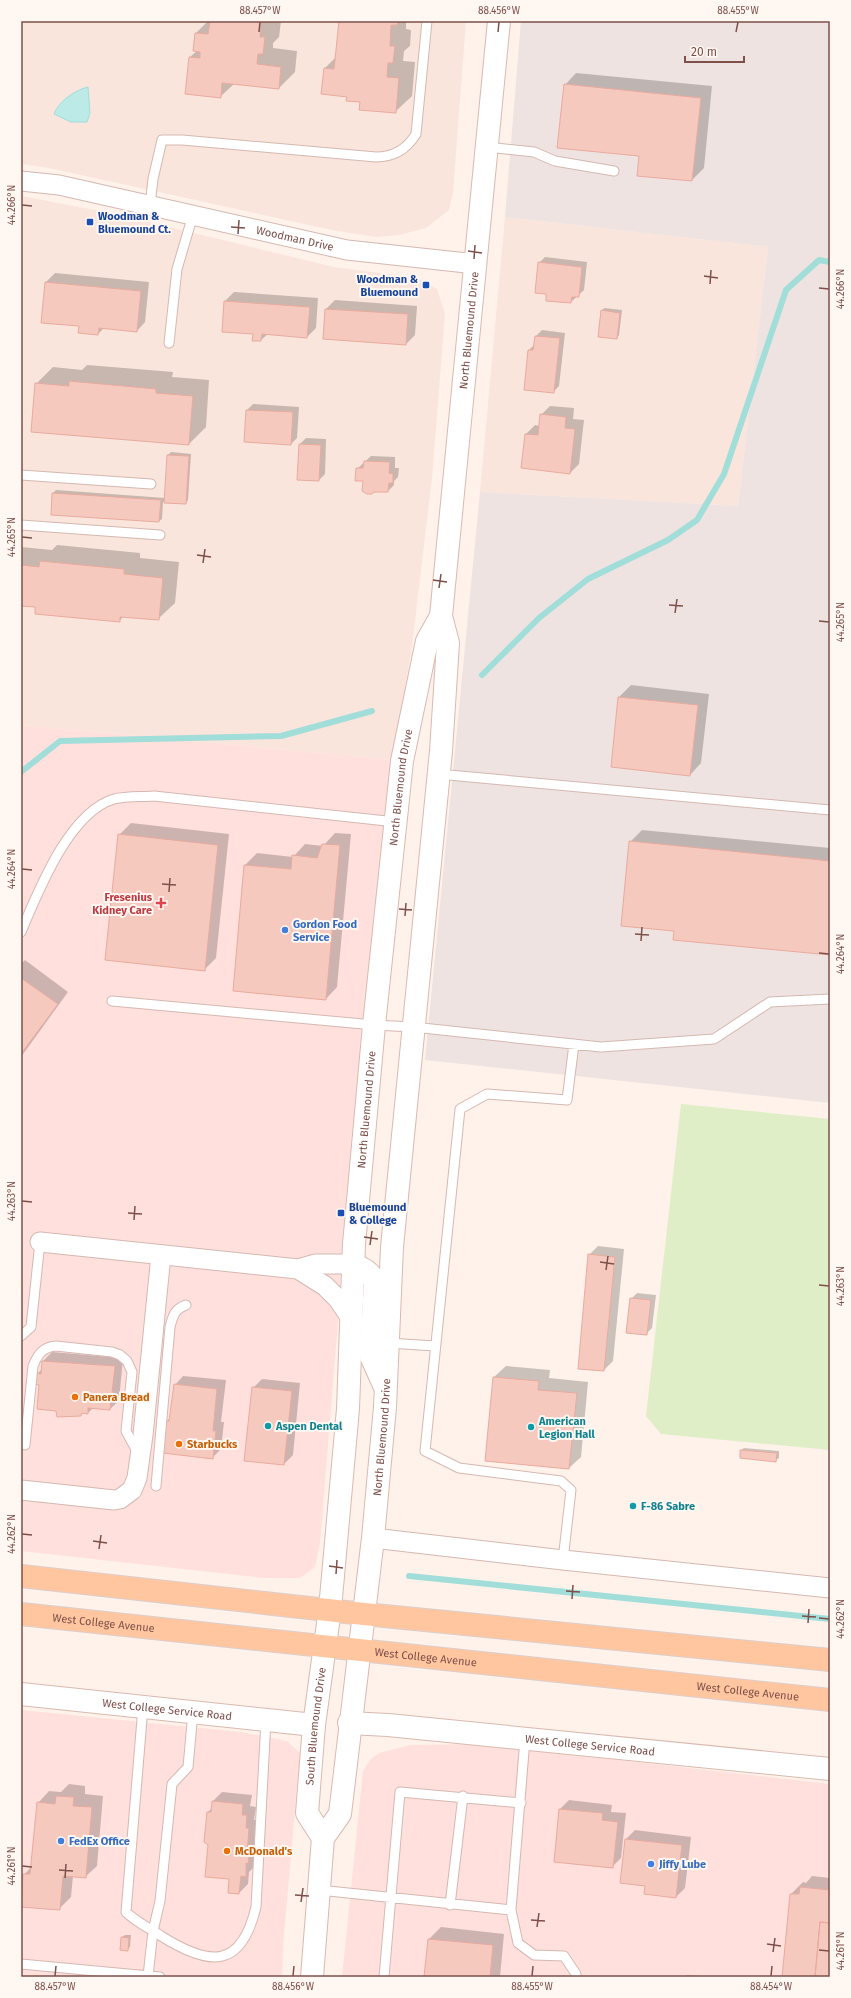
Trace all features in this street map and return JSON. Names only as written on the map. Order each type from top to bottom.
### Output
[{"type":"main road","name":"North Bluemound Drive","points":[[364,1614],[373,1538],[386,1388],[392,1247],[438,774],[448,644],[441,616],[488,148],[499,21]]},
{"type":"main road","name":"North Bluemound Drive","points":[[330,1609],[348,1409],[353,1264],[374,1026],[402,761],[427,641],[441,616]]},
{"type":"main road","points":[[353,1264],[372,1275],[374,1281],[371,1356],[386,1388]]},
{"type":"main road","points":[[21,1576],[330,1609],[364,1614],[830,1660]]},
{"type":"main road","name":"South Bluemound Drive","points":[[323,1838],[307,1813],[314,1725],[330,1609]]},
{"type":"main road","name":"West College Avenue","points":[[21,1614],[325,1645],[359,1650],[830,1700]]},
{"type":"main road","points":[[312,1977],[323,1838],[340,1814],[349,1723],[364,1614]]},
{"type":"main road","name":"West College Service Road","points":[[21,1694],[314,1725]]},
{"type":"main road","name":"West College Service Road","points":[[349,1723],[388,1725],[830,1769]]},
{"type":"street","name":"Woodman Drive","points":[[21,181],[59,185],[347,250],[476,264]]},
{"type":"street","points":[[40,1242],[298,1269],[315,1264],[353,1264]]},
{"type":"street","points":[[21,1490],[114,1500],[120,1499],[132,1490],[135,1484],[140,1456],[161,1255]]},
{"type":"street","points":[[298,1269],[325,1286],[338,1299],[350,1317]]},
{"type":"street","points":[[373,1538],[563,1560],[830,1588]]},
{"type":"lane","points":[[150,205],[153,180],[162,140],[182,140],[376,157],[388,157],[400,152],[409,145],[416,134],[427,21]]},
{"type":"lane","points":[[488,148],[534,152],[555,161],[614,171]]},
{"type":"lane","points":[[169,343],[177,269],[193,215]]},
{"type":"lane","points":[[21,475],[150,484]]},
{"type":"lane","points":[[21,525],[160,535]]},
{"type":"lane","points":[[438,774],[830,810]]},
{"type":"lane","points":[[21,932],[46,874],[80,822],[87,814],[114,799],[154,796],[396,822]]},
{"type":"lane","points":[[112,1001],[374,1026],[413,1027],[601,1047],[714,1038],[770,1002],[830,999]]},
{"type":"lane","points":[[563,1560],[571,1490],[560,1481],[459,1468],[425,1451],[460,1109],[487,1094],[567,1100],[574,1044]]},
{"type":"lane","points":[[21,1336],[31,1327],[40,1242]]},
{"type":"lane","points":[[156,1486],[170,1327],[173,1316],[178,1308],[186,1305]]},
{"type":"lane","points":[[388,1343],[435,1346]]},
{"type":"lane","points":[[25,1445],[33,1366],[37,1356],[42,1350],[48,1346],[56,1346],[112,1352],[120,1355],[127,1361],[132,1372],[126,1431],[140,1456]]},
{"type":"lane","points":[[143,1707],[126,1912],[135,1922],[192,1953],[203,1957],[218,1957],[232,1953],[243,1941],[252,1925],[256,1907],[266,1720]]},
{"type":"lane","points":[[148,1976],[153,1931],[160,1902],[172,1784],[188,1767],[193,1712]]},
{"type":"lane","points":[[525,1739],[521,1803],[511,1910],[518,1943],[534,1955],[564,1956],[576,1974],[576,1977]]},
{"type":"lane","points":[[384,1977],[400,1792],[463,1796],[521,1803]]},
{"type":"lane","points":[[450,1905],[463,1796]]},
{"type":"lane","points":[[319,1890],[450,1905],[511,1910]]},
{"type":"lane","points":[[21,1964],[160,1977]]},
{"type":"shaded area","points":[[21,21],[466,21],[453,192],[449,210],[426,228],[399,235],[376,237],[332,230],[49,168],[21,164]]},
{"type":"shaded area","points":[[521,21],[830,21],[830,1103],[425,1060],[480,492],[738,506],[768,247],[505,217]]},
{"type":"shaded area","points":[[21,196],[111,213],[334,267],[417,278],[437,289],[445,314],[432,478],[412,646],[393,760],[21,725]]},
{"type":"shaded area","points":[[505,217],[768,247],[738,506],[480,492]]},
{"type":"shaded area","points":[[21,725],[393,760],[368,975],[343,1232],[338,1321],[320,1543],[315,1567],[300,1578],[264,1578],[21,1551]]},
{"type":"shaded area","points":[[21,1710],[241,1732],[287,1741],[300,1753],[283,1946],[282,1977],[21,1977]]},
{"type":"shaded area","points":[[476,1744],[830,1784],[830,1977],[342,1977],[363,1771],[370,1760],[379,1753],[410,1745]]},
{"type":"green space","points":[[681,1104],[830,1119],[830,1450],[661,1434],[646,1416]]},
{"type":"water","points":[[88,87],[90,113],[87,122],[71,122],[54,114],[56,109],[68,97]]},
{"type":"building","points":[[210,21],[261,21],[260,37],[265,37],[263,54],[258,54],[257,64],[281,67],[279,89],[222,83],[221,98],[185,94],[189,57],[200,58],[200,52],[193,51],[195,33],[208,34]]},
{"type":"building","points":[[339,21],[398,21],[397,25],[391,25],[390,46],[395,46],[393,63],[388,63],[387,77],[399,78],[396,113],[359,110],[360,102],[346,101],[347,97],[321,94],[324,68],[334,69]]},
{"type":"building","points":[[564,84],[701,98],[692,181],[637,176],[639,156],[557,148]]},
{"type":"building","points":[[538,262],[582,267],[579,297],[572,297],[571,303],[546,301],[546,294],[535,293]]},
{"type":"building","points":[[45,282],[141,291],[137,332],[99,328],[98,335],[78,333],[79,326],[41,323]]},
{"type":"building","points":[[224,301],[310,307],[307,338],[262,334],[261,341],[252,341],[253,334],[222,332]]},
{"type":"building","points":[[325,309],[408,314],[406,345],[323,339]]},
{"type":"building","points":[[601,310],[620,313],[617,339],[598,337]]},
{"type":"building","points":[[535,336],[560,338],[554,393],[524,390],[528,350],[533,350]]},
{"type":"building","points":[[69,381],[156,389],[156,393],[193,396],[189,445],[31,432],[35,383],[69,386]]},
{"type":"building","points":[[246,410],[293,412],[291,445],[244,442]]},
{"type":"building","points":[[540,414],[566,417],[565,428],[575,429],[570,474],[521,468],[525,434],[538,435]]},
{"type":"building","points":[[299,444],[321,445],[319,481],[297,480]]},
{"type":"building","points":[[167,455],[189,456],[186,504],[164,503]]},
{"type":"building","points":[[364,461],[390,462],[389,473],[393,474],[393,483],[389,483],[388,492],[374,492],[372,494],[367,494],[362,491],[363,481],[355,481],[356,468],[363,468]]},
{"type":"building","points":[[52,493],[161,500],[159,522],[51,515]]},
{"type":"building","points":[[40,561],[124,569],[124,574],[163,578],[159,620],[120,617],[120,622],[35,614],[35,607],[21,606],[21,565],[39,567]]},
{"type":"building","points":[[618,697],[698,705],[690,776],[611,767]]},
{"type":"building","name":"Fresenius Kidney Care","points":[[118,834],[218,845],[205,971],[105,960]]},
{"type":"building","points":[[629,841],[830,861],[830,955],[673,940],[674,931],[621,926]]},
{"type":"building","name":"Gordon Food Service","points":[[322,844],[340,845],[326,1000],[233,991],[244,865],[291,869],[292,855],[317,858]]},
{"type":"building","points":[[21,978],[58,1004],[21,1054]]},
{"type":"building","points":[[588,1254],[615,1257],[604,1371],[578,1369]]},
{"type":"building","points":[[630,1298],[651,1300],[647,1335],[626,1333]]},
{"type":"building","name":"Panera Bread","points":[[42,1361],[115,1366],[110,1410],[88,1408],[88,1414],[82,1413],[81,1416],[57,1417],[56,1411],[37,1409],[39,1385],[35,1384],[36,1373],[41,1374]]},
{"type":"building","name":"American Legion Hall","points":[[493,1377],[539,1381],[538,1390],[577,1393],[569,1469],[485,1461]]},
{"type":"building","points":[[174,1384],[217,1389],[213,1431],[216,1431],[213,1459],[163,1453],[166,1421],[169,1421]]},
{"type":"building","name":"Aspen Dental","points":[[252,1387],[292,1391],[284,1465],[244,1461]]},
{"type":"building","points":[[740,1450],[777,1453],[776,1462],[740,1458]]},
{"type":"building","name":"FedEx Office","points":[[56,1796],[74,1797],[73,1806],[92,1807],[86,1878],[63,1876],[60,1910],[21,1907],[23,1874],[30,1874],[37,1802],[55,1804]]},
{"type":"building","name":"McDonald's","points":[[212,1801],[243,1804],[242,1815],[247,1815],[246,1828],[249,1828],[247,1856],[249,1856],[248,1864],[246,1863],[246,1877],[241,1876],[239,1894],[228,1893],[229,1879],[205,1877],[208,1845],[204,1842],[207,1812],[211,1812]]},
{"type":"building","points":[[559,1809],[603,1813],[602,1820],[618,1822],[613,1868],[554,1862]]},
{"type":"building","name":"Jiffy Lube","points":[[625,1839],[682,1845],[676,1898],[644,1894],[645,1886],[620,1883]]},
{"type":"building","points":[[800,1887],[830,1890],[830,1923],[820,1922],[815,1977],[782,1977],[790,1894],[799,1894]]},
{"type":"building","points":[[820,1922],[830,1923],[830,1977],[815,1977]]},
{"type":"building","points":[[121,1937],[129,1938],[128,1951],[120,1950]]},
{"type":"building","points":[[428,1939],[493,1945],[490,1977],[424,1977]]},
{"type":"waterway","points":[[482,675],[539,618],[588,579],[668,540],[697,520],[724,474],[786,290],[819,260],[830,262]]},
{"type":"waterway","points":[[21,772],[60,741],[281,736],[372,711]]},
{"type":"waterway","points":[[409,1576],[830,1619]]},
{"type":"place","name":"Woodman & Bluemound Ct.","points":[[90,222]]},
{"type":"place","name":"Woodman & Bluemound","points":[[426,285]]},
{"type":"place","name":"Fresenius Kidney Care","points":[[161,903]]},
{"type":"place","name":"Gordon Food Service","points":[[285,930]]},
{"type":"place","name":"Bluemound & College","points":[[341,1213]]},
{"type":"place","name":"Panera Bread","points":[[75,1397]]},
{"type":"place","name":"Aspen Dental","points":[[268,1426]]},
{"type":"place","name":"American Legion Hall","points":[[531,1427]]},
{"type":"place","name":"Starbucks","points":[[179,1444]]},
{"type":"place","name":"F-86 Sabre","points":[[633,1506]]},
{"type":"place","name":"FedEx Office","points":[[61,1841]]},
{"type":"place","name":"McDonald's","points":[[227,1851]]},
{"type":"place","name":"Jiffy Lube","points":[[651,1864]]}]
